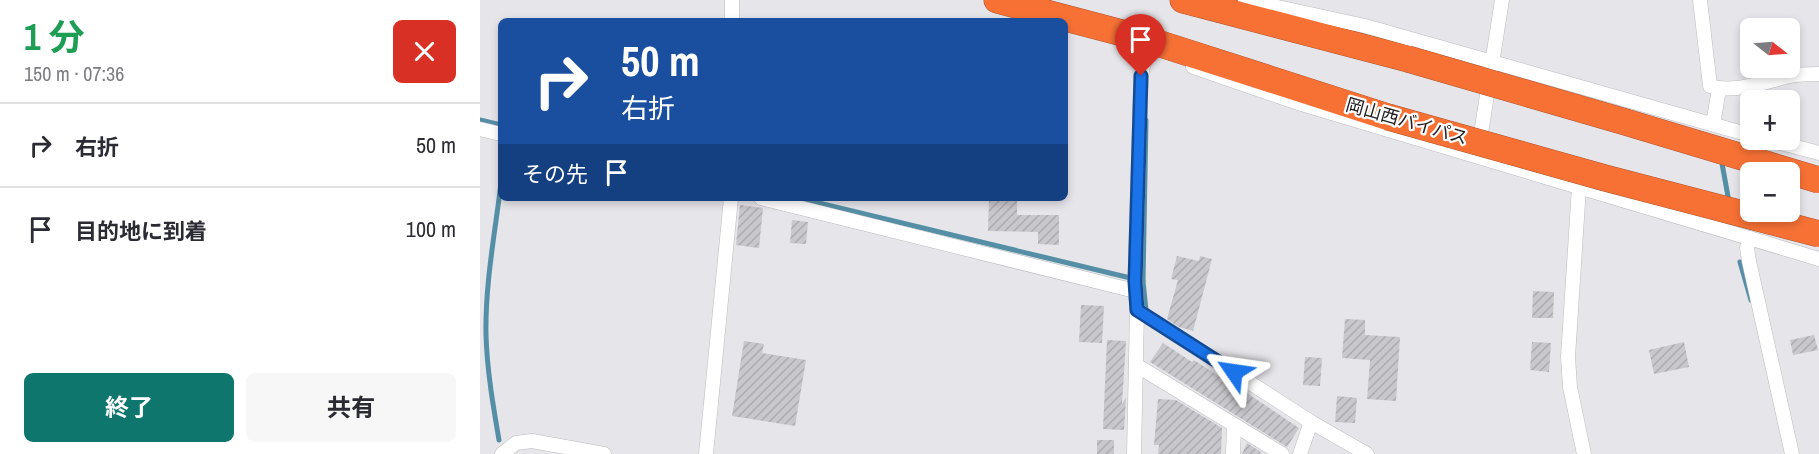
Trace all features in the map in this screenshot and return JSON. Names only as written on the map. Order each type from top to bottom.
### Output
[{"type":"highway","name":"岡山西バイパス","points":[[997,0],[1063,18]]},
{"type":"highway","points":[[1183,0],[1408,59],[1819,180]]},
{"type":"highway","name":"岡山西バイパス","points":[[1068,19],[1145,39],[1388,117],[1605,178],[1819,234]]},
{"type":"street","points":[[732,0],[732,18]]},
{"type":"street","points":[[1245,0],[1365,26],[1740,132]]},
{"type":"street","points":[[1477,157],[1502,0]]},
{"type":"street","points":[[1700,0],[1710,86],[1719,89],[1763,84],[1792,76],[1819,74]]},
{"type":"street","points":[[1036,11],[1056,18]]},
{"type":"street","points":[[1068,22],[1295,102],[1819,259]]},
{"type":"street","points":[[1134,454],[1137,310],[1135,283],[1141,76],[1146,51]]},
{"type":"street","points":[[1713,124],[1719,89]]},
{"type":"street","points":[[480,129],[498,133]]},
{"type":"street","points":[[1800,148],[1819,153]]},
{"type":"street","points":[[1579,187],[1568,357],[1570,387],[1584,454]]},
{"type":"street","points":[[706,454],[731,201]]},
{"type":"street","points":[[774,201],[1135,283]]},
{"type":"street","points":[[1750,238],[1749,261],[1792,454]]},
{"type":"street","points":[[1137,310],[1310,425],[1367,454]]},
{"type":"street","points":[[1136,365],[1282,454]]},
{"type":"street","points":[[1233,454],[1234,425]]},
{"type":"street","points":[[1300,454],[1310,425]]},
{"type":"street","points":[[502,454],[516,443],[532,441],[604,454]]},
{"type":"building","points":[[989,201],[1017,201],[1017,215],[1059,215],[1059,245],[1038,244],[1038,232],[988,231]]},
{"type":"building","points":[[740,205],[763,208],[759,248],[736,245]]},
{"type":"building","points":[[792,220],[808,222],[806,244],[790,243]]},
{"type":"building","points":[[1177,256],[1199,261],[1200,256],[1212,259],[1193,331],[1179,327],[1167,319],[1178,280],[1171,279]]},
{"type":"building","points":[[1533,291],[1554,292],[1553,318],[1532,318]]},
{"type":"building","points":[[1081,305],[1104,306],[1102,343],[1079,342]]},
{"type":"building","points":[[1345,319],[1365,320],[1365,335],[1400,337],[1396,401],[1367,399],[1370,360],[1342,358]]},
{"type":"building","points":[[1814,335],[1818,350],[1793,355],[1790,340]]},
{"type":"building","points":[[1107,340],[1126,341],[1122,404],[1126,398],[1124,430],[1103,429]]},
{"type":"building","points":[[744,341],[764,344],[762,353],[806,360],[795,426],[732,416]]},
{"type":"building","points":[[1532,342],[1551,343],[1549,372],[1530,370]]},
{"type":"building","points":[[1684,342],[1689,367],[1654,374],[1649,350]]},
{"type":"building","points":[[1163,343],[1241,389],[1299,428],[1287,447],[1150,362]]},
{"type":"building","points":[[1305,357],[1322,358],[1320,386],[1303,385]]},
{"type":"building","points":[[1337,396],[1357,398],[1355,423],[1335,422]]},
{"type":"building","points":[[1158,399],[1176,400],[1222,428],[1221,454],[1158,454],[1159,445],[1154,445]]},
{"type":"building","points":[[1097,440],[1114,440],[1114,454],[1097,454]]},
{"type":"building","points":[[1247,443],[1261,452],[1260,454],[1242,454]]},
{"type":"waterway","points":[[480,120],[498,124]]},
{"type":"waterway","points":[[1146,120],[1143,281],[1146,310]]},
{"type":"waterway","points":[[1721,158],[1729,202]]},
{"type":"waterway","points":[[499,201],[486,316],[489,374],[499,440]]},
{"type":"waterway","points":[[810,201],[1143,281]]},
{"type":"waterway","points":[[1740,262],[1751,300]]},
{"type":"route","points":[[1141,76],[1135,282],[1137,310],[1234,372]]}]
